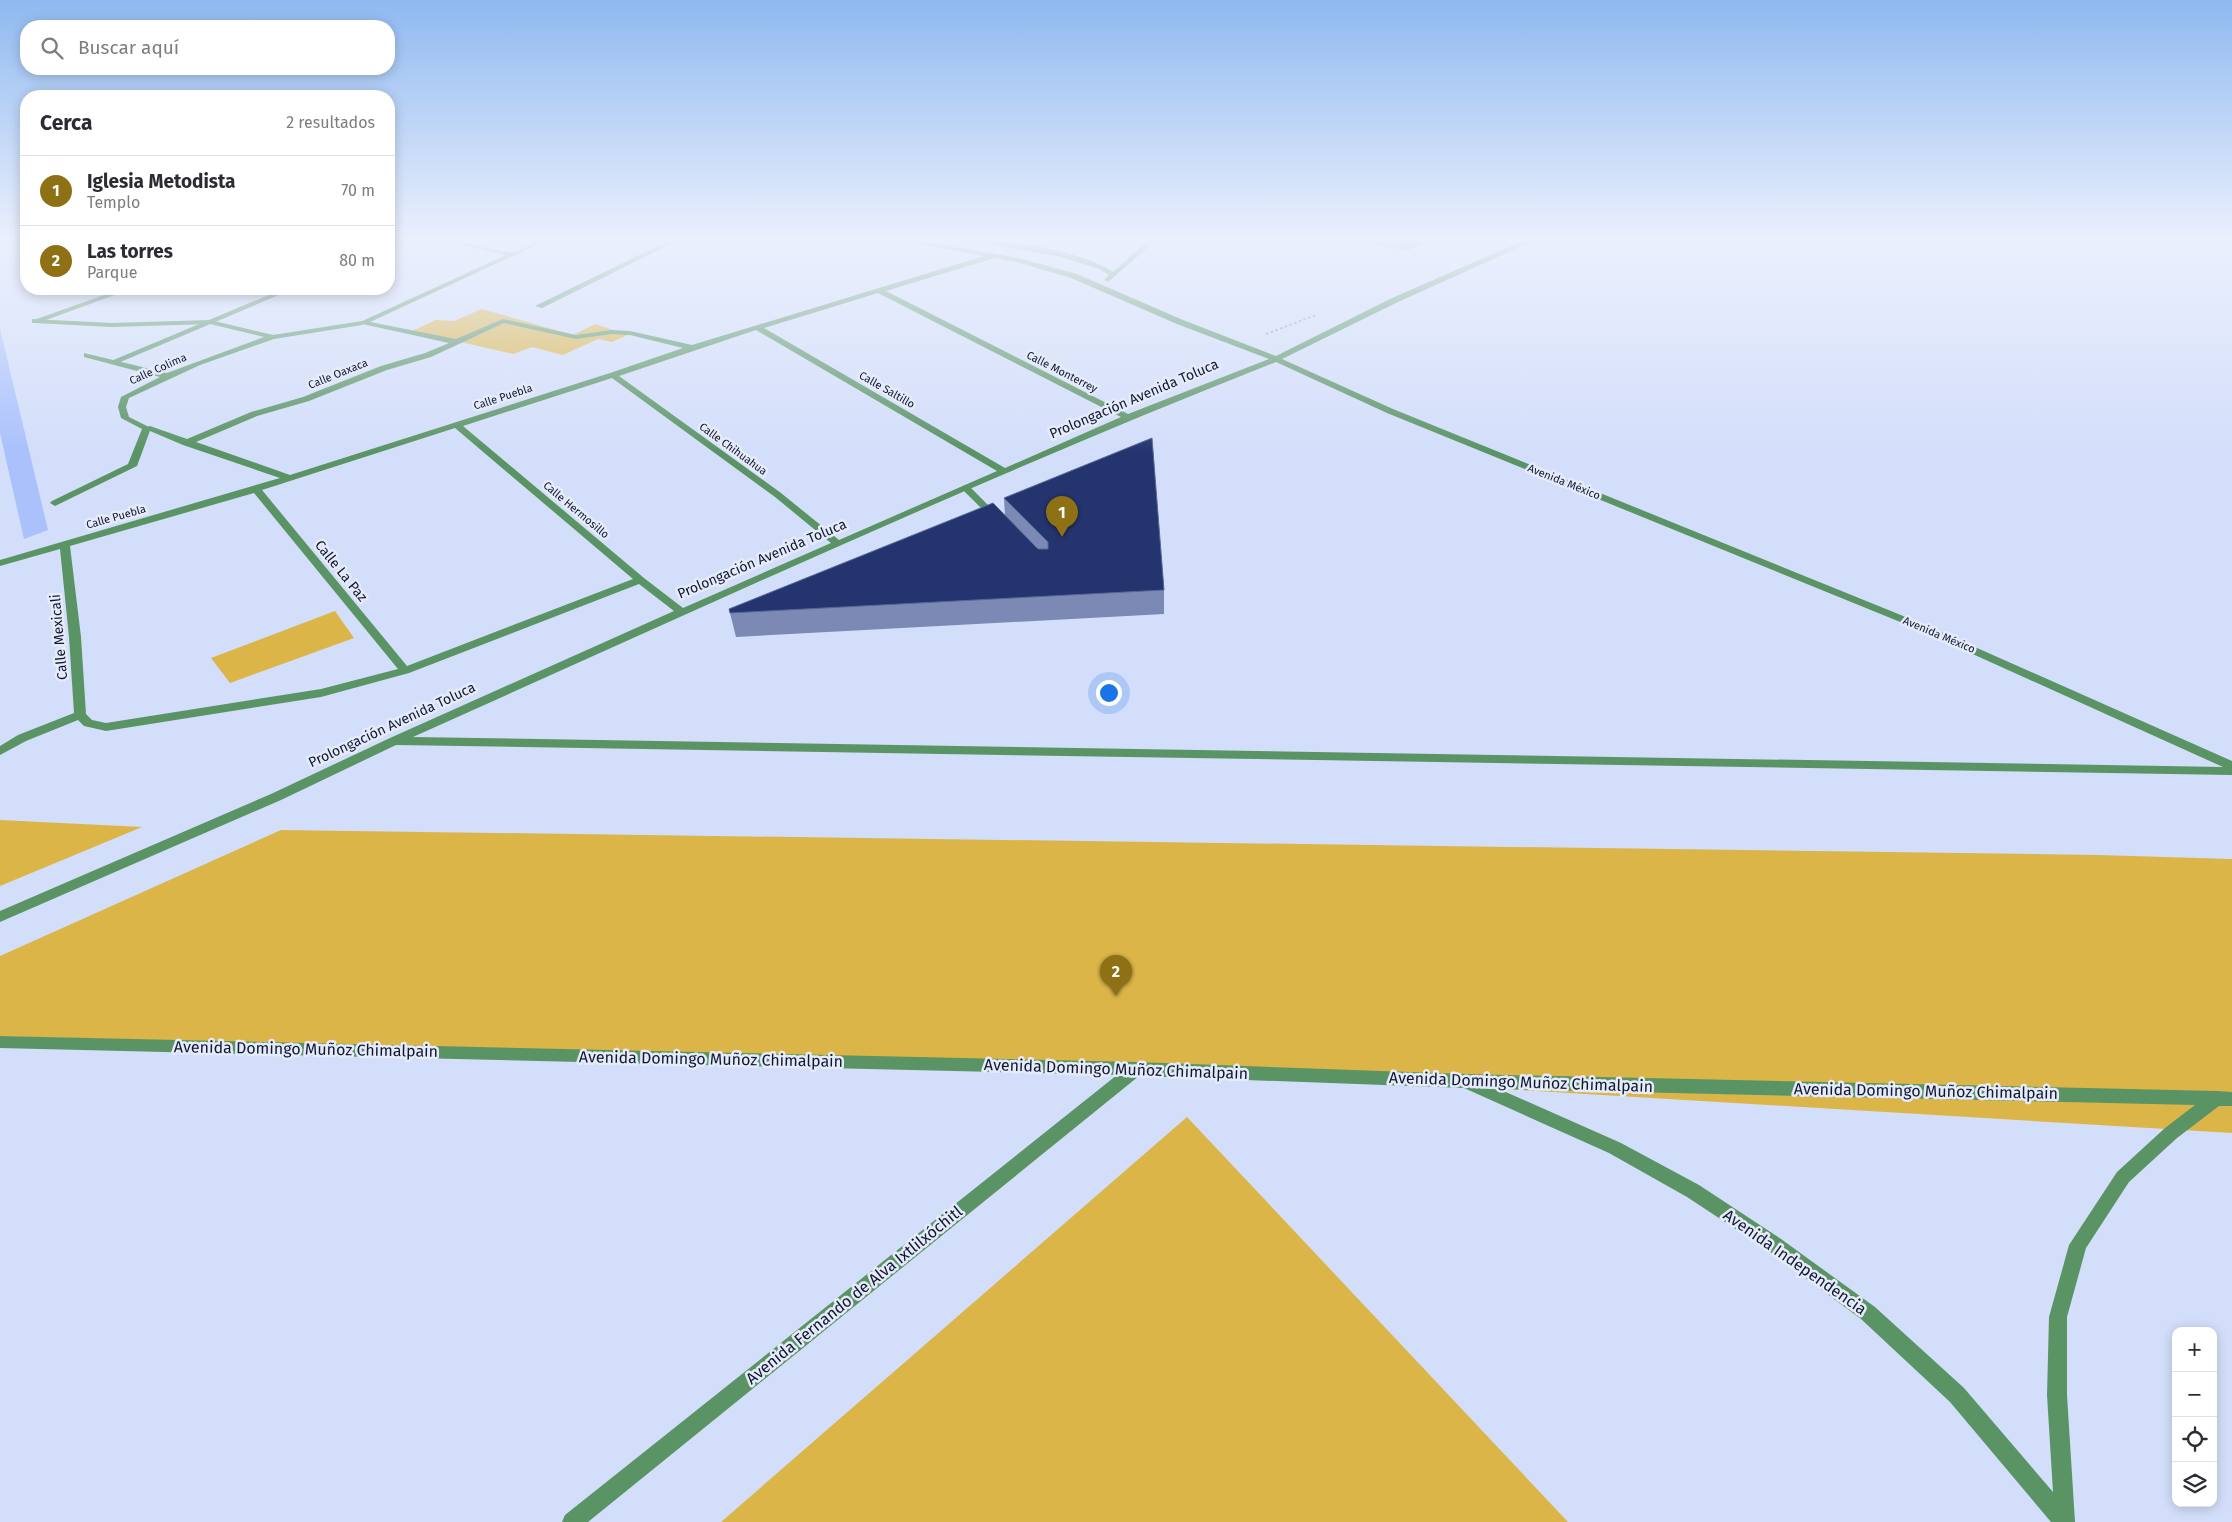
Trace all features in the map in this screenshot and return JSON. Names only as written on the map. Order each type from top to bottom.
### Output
[{"type":"street","points":[[72,308],[35,321],[112,325],[210,322],[273,337],[362,322],[393,308]]},
{"type":"street","points":[[115,361],[243,308]]},
{"type":"street","name":"Calle Puebla","points":[[0,563],[256,489],[693,348],[824,308]]},
{"type":"street","name":"Calle Monterrey","points":[[913,308],[1128,418]]},
{"type":"street","name":"Avenida México","points":[[1148,308],[1276,359],[1390,411],[1919,626],[2232,766]]},
{"type":"street","name":"Prolongación Avenida Toluca","points":[[0,917],[276,797],[394,741],[682,612],[1128,418],[1276,359],[1379,308]]},
{"type":"street","name":"Calle Oaxaca","points":[[186,443],[254,414],[306,399],[458,342],[498,322],[507,321],[576,336],[612,332],[630,333],[693,348]]},
{"type":"street","points":[[362,322],[458,342]]},
{"type":"street","name":"Calle Saltillo","points":[[758,328],[1004,472]]},
{"type":"street","name":"Calle Colima","points":[[147,428],[125,418],[122,408],[125,397],[168,376],[217,356],[273,337]]},
{"type":"street","points":[[87,355],[168,376]]},
{"type":"street","name":"Calle Chihuahua","points":[[613,375],[778,495],[838,544]]},
{"type":"street","name":"Calle Hermosillo","points":[[457,424],[640,580],[682,612]]},
{"type":"street","points":[[55,503],[132,466],[147,428],[289,478]]},
{"type":"street","points":[[966,488],[1004,527]]},
{"type":"street","name":"Calle La Paz","points":[[256,489],[405,671]]},
{"type":"street","name":"Calle Mexicali","points":[[65,545],[84,719]]},
{"type":"street","points":[[0,751],[22,738],[64,721],[84,719],[106,727],[321,693],[405,671],[640,580]]},
{"type":"street","points":[[394,741],[2232,771]]},
{"type":"street","name":"Avenida Domingo Muñoz Chimalpain","points":[[0,1042],[1136,1069],[1465,1081],[2224,1098]]},
{"type":"street","name":"Avenida Fernando de Alva Ixtlilxóchitl","points":[[572,1522],[1136,1069]]},
{"type":"street","name":"Avenida Independencia","points":[[1465,1081],[1615,1148],[1693,1191],[1776,1245],[1868,1313],[1957,1395],[2065,1522]]},
{"type":"street","name":"Avenida Independencia","points":[[2065,1522],[2057,1395],[2058,1317],[2078,1245],[2123,1177],[2171,1133],[2224,1098]]},
{"type":"shaded area","points":[[482,309],[573,335],[595,324],[628,335],[612,342],[598,339],[563,355],[532,347],[513,354],[412,331],[436,320],[454,321]]},
{"type":"shaded area","points":[[335,611],[354,638],[230,683],[211,658]]},
{"type":"shaded area","points":[[0,820],[142,827],[0,886]]},
{"type":"shaded area","points":[[281,830],[2098,855],[2232,859],[2232,1133],[1175,1069],[0,1036],[0,956]]},
{"type":"shaded area","points":[[1187,1117],[1568,1522],[721,1522]]},
{"type":"water","points":[[0,329],[48,530],[24,539],[0,433]]},
{"type":"building","points":[[1152,438],[1164,590],[730,613],[729,609],[993,503],[1038,549],[1048,549],[1048,542],[1004,498]]},
{"type":"place","name":"Iglesia Metodista","points":[[1062,537]]},
{"type":"place","name":"Las torres","points":[[1116,996]]}]
